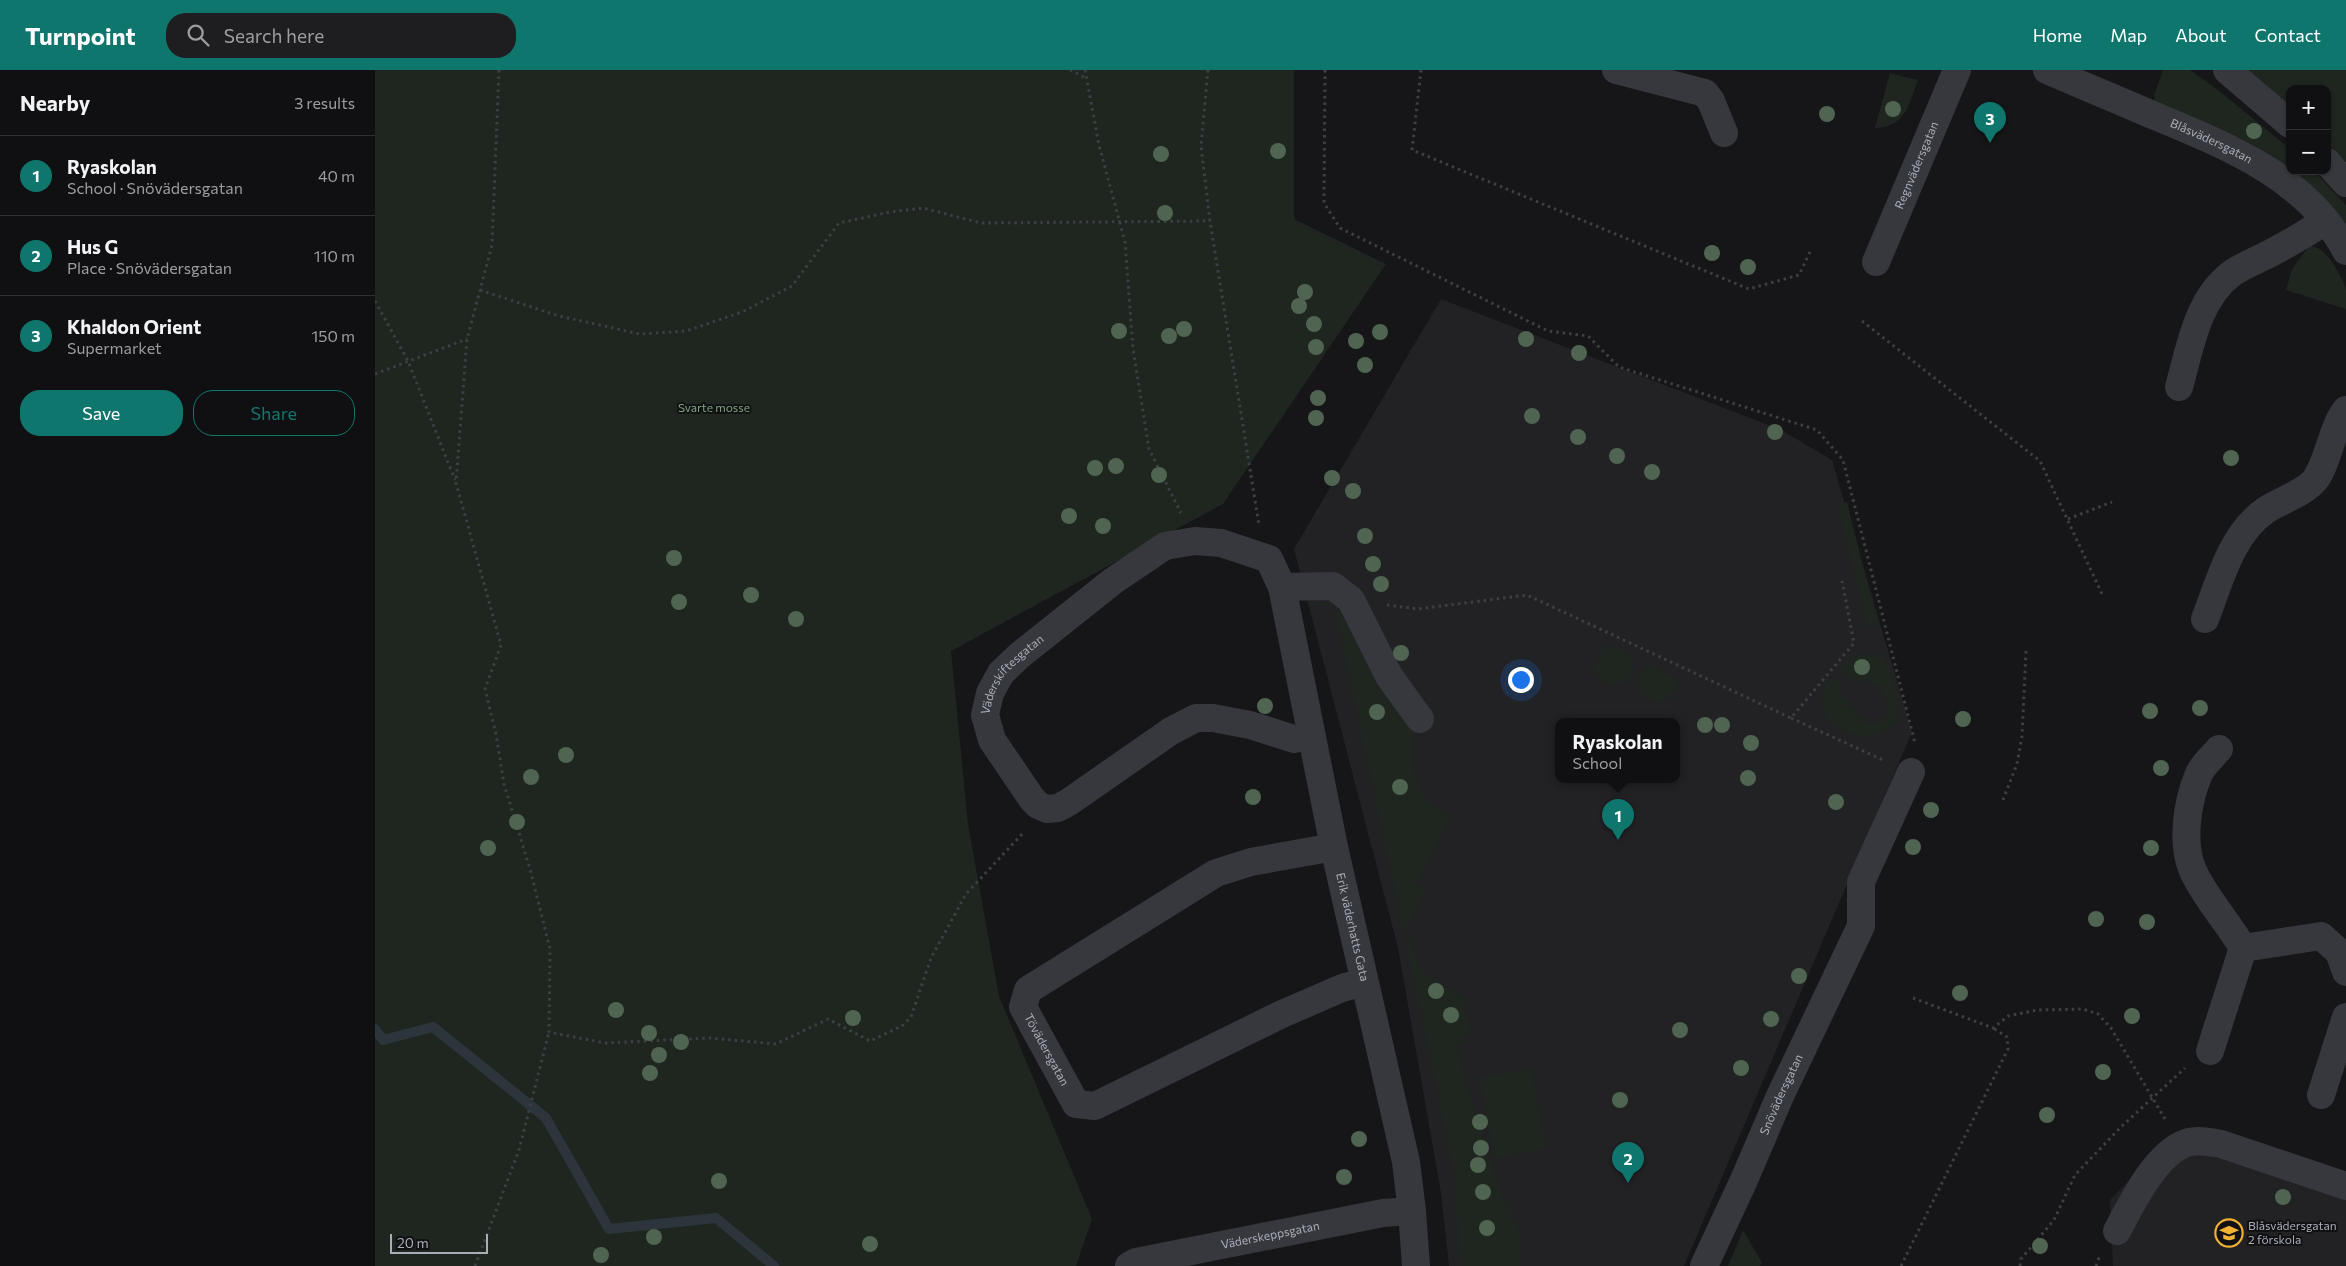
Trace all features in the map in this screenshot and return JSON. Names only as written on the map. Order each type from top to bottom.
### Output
[{"type":"street","points":[[1617,70],[1705,93],[1711,101],[1724,133]]},
{"type":"street","name":"Regnvädersgatan","points":[[1876,262],[1957,70]]},
{"type":"street","name":"Blåsvädersgatan","points":[[2047,70],[2243,155],[2285,181],[2325,221],[2339,238],[2346,251]]},
{"type":"street","points":[[2227,70],[2286,121]]},
{"type":"street","points":[[2331,166],[2346,182]]},
{"type":"street","points":[[2179,387],[2196,324],[2209,298],[2222,283],[2232,274],[2294,241],[2325,221]]},
{"type":"street","points":[[2205,619],[2231,551],[2249,523],[2265,510],[2304,489],[2315,479],[2346,410]]},
{"type":"street","name":"Väderskiftesgatan","points":[[1047,809],[1031,799],[992,740],[985,715],[990,693],[1001,673],[1020,655],[1139,562],[1165,546],[1195,541],[1221,543],[1269,559]]},
{"type":"street","name":"Erik väderhatts Gata","points":[[1269,559],[1282,587],[1334,847],[1406,1162],[1413,1211],[1416,1266]]},
{"type":"street","points":[[1282,587],[1333,586],[1351,600],[1389,676],[1420,719]]},
{"type":"street","points":[[1047,809],[1058,808],[1069,802],[1171,731],[1196,718],[1213,718],[1251,725],[1294,739],[1311,736]]},
{"type":"street","points":[[2219,749],[2198,775],[2189,810],[2188,850],[2193,870],[2243,948]]},
{"type":"street","name":"Snövädersgatan","points":[[1704,1266],[1780,1096],[1861,926],[1861,882],[1911,772]]},
{"type":"street","name":"Tövädersgatan","points":[[1334,847],[1251,862],[1216,873],[1028,990],[1023,1007],[1076,1104],[1095,1106],[1282,1014],[1342,988],[1364,982]]},
{"type":"street","points":[[2243,948],[2321,936],[2339,952],[2346,972]]},
{"type":"street","points":[[2210,1051],[2243,948]]},
{"type":"street","points":[[2321,1095],[2346,1017]]},
{"type":"street","points":[[2117,1231],[2143,1181],[2171,1153],[2185,1143],[2202,1141],[2221,1144],[2346,1186]]},
{"type":"street","name":"Väderskeppsgatan","points":[[1129,1266],[1145,1260],[1383,1213],[1413,1211]]},
{"type":"path","points":[[456,483],[467,339],[492,245],[499,70]]},
{"type":"path","points":[[1070,70],[1084,77]]},
{"type":"path","points":[[1085,70],[1084,77],[1099,145],[1125,242],[1133,349],[1149,449],[1195,541]]},
{"type":"path","points":[[1208,70],[1201,146],[1210,221],[1259,526],[1269,559]]},
{"type":"path","points":[[1325,70],[1324,203],[1340,228],[1548,331],[1588,336],[1619,367],[1817,430],[1843,460],[1918,755],[1911,772],[1527,595],[1418,609],[1351,600]]},
{"type":"path","points":[[1421,70],[1412,150],[1749,289],[1799,275],[1810,252]]},
{"type":"path","points":[[480,290],[559,316],[640,334],[686,331],[742,312],[793,286],[839,223],[890,212],[923,208],[981,223],[1210,221]]},
{"type":"path","points":[[375,301],[408,361],[456,483],[501,645],[485,689],[496,734],[504,784],[530,869],[550,949],[549,1032],[519,1150],[475,1266]]},
{"type":"path","points":[[1862,321],[2040,461],[2103,596]]},
{"type":"path","points":[[375,374],[467,339]]},
{"type":"path","points":[[2067,519],[2112,502]]},
{"type":"path","points":[[1791,718],[1854,643],[1842,581]]},
{"type":"path","points":[[2003,800],[2017,764],[2022,736],[2026,651]]},
{"type":"path","points":[[549,1032],[605,1043],[710,1038],[776,1044],[827,1019],[870,1041],[902,1026],[911,1017],[931,958],[966,894],[1047,809]]},
{"type":"path","points":[[1901,1266],[2008,1049],[2007,1037],[1993,1028],[1913,998]]},
{"type":"path","points":[[1993,1028],[2008,1016],[2037,1010],[2083,1009],[2099,1014],[2111,1028],[2162,1116]]},
{"type":"path","points":[[2020,1266],[2021,1259],[2053,1220],[2075,1175],[2121,1127],[2199,1054],[2210,1051]]},
{"type":"shaded area","points":[[1441,299],[1781,430],[1832,460],[1912,732],[1684,1266],[1449,1266],[1441,1193],[1398,948],[1294,549]]},
{"type":"shaded area","name":"Blåsvädersgatan 2 förskola","points":[[2171,1136],[2346,1195],[2346,1266],[2113,1266],[2110,1200]]},
{"type":"green space","name":"Svarte mosse","points":[[375,70],[1294,70],[1294,219],[1386,264],[1223,504],[951,651],[968,824],[999,996],[1092,1219],[1076,1266],[375,1266]]},
{"type":"green space","points":[[2163,70],[2190,70],[2218,90],[2286,146],[2286,167],[2243,140],[2155,102],[2154,95]]},
{"type":"green space","points":[[2245,70],[2346,70],[2346,161],[2331,148],[2331,85],[2286,85],[2286,106]]},
{"type":"green space","points":[[1890,73],[1918,80],[1909,105],[1900,119],[1885,127],[1875,128]]},
{"type":"green space","points":[[2296,175],[2318,175],[2346,205],[2346,223]]},
{"type":"green space","points":[[2309,246],[2321,250],[2332,262],[2346,289],[2346,309],[2286,290],[2292,269]]},
{"type":"green space","points":[[1847,502],[1878,626],[1868,627],[1838,505]]},
{"type":"green space","points":[[1328,600],[1341,605],[1412,728],[1412,767],[1426,801],[1450,818],[1417,884],[1426,888],[1406,930],[1422,972],[1463,997],[1470,1033],[1457,1045],[1466,1083],[1491,1163],[1505,1203],[1518,1224],[1519,1266],[1460,1266],[1455,1180],[1334,604],[1312,608]]},
{"type":"green space","points":[[1610,644],[1624,651],[1632,659],[1633,669],[1630,677],[1623,683],[1614,685],[1604,681],[1594,670],[1599,655]]},
{"type":"green space","points":[[1871,652],[1884,658],[1896,693],[1898,713],[1892,726],[1880,733],[1865,736],[1849,733],[1835,726],[1825,715],[1822,699],[1829,680],[1837,680],[1842,686],[1838,690],[1863,721],[1879,723],[1888,715],[1886,697],[1879,687],[1868,682],[1850,680],[1839,669],[1851,658]]},
{"type":"green space","points":[[1651,664],[1675,679],[1678,688],[1671,697],[1661,702],[1646,698],[1639,690],[1638,676],[1643,669]]},
{"type":"green space","points":[[1531,1068],[1545,1149],[1495,1158],[1480,1077]]},
{"type":"green space","points":[[1743,1230],[1762,1263],[1760,1266],[1728,1266]]},
{"type":"waterway","points":[[375,1029],[383,1040],[433,1027],[546,1118],[609,1229],[716,1218],[774,1266]]},
{"type":"place","name":"Khaldon Orient","points":[[1990,143]]},
{"type":"place","name":"Ryaskolan","points":[[1618,840]]},
{"type":"place","name":"Hus G","points":[[1628,1183]]},
{"type":"place","name":"Blåsvädersgatan 2 förskola","points":[[2229,1233]]}]
